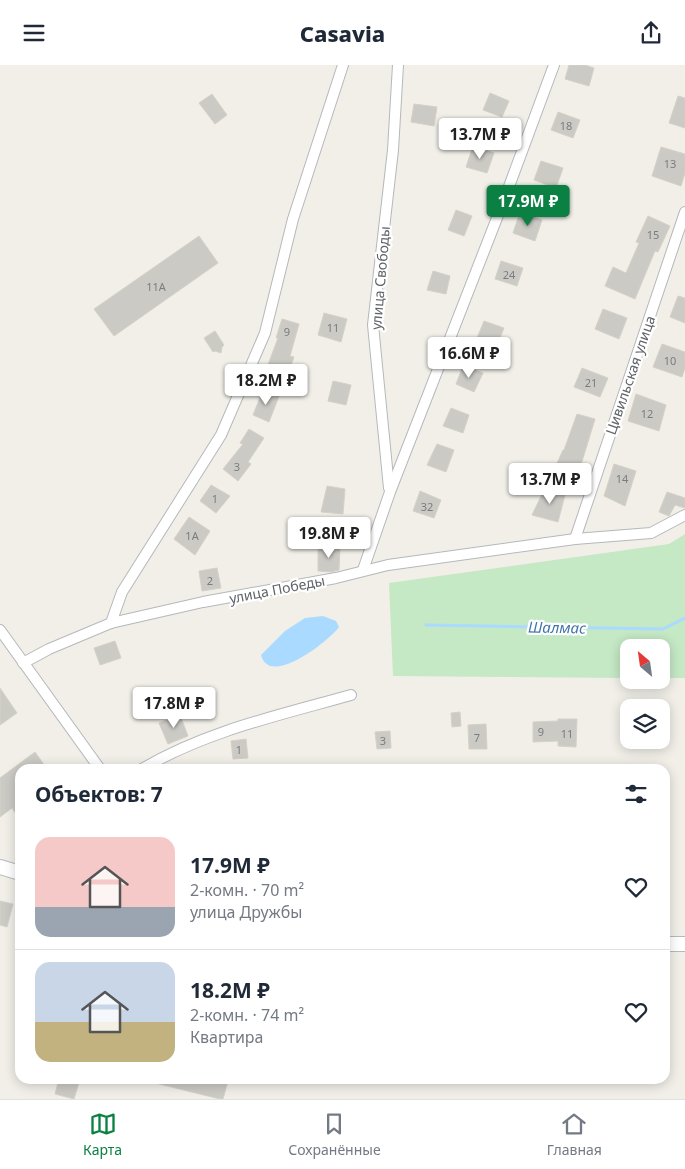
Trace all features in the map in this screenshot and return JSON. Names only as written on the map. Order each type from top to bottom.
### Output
[{"type":"street","points":[[110,623],[122,592],[221,435],[266,333],[293,219],[343,65]]},
{"type":"street","name":"улица Свободы","points":[[390,491],[373,325],[393,150],[398,65]]},
{"type":"street","points":[[362,571],[390,491],[504,200],[554,65]]},
{"type":"street","name":"Цивильская улица","points":[[575,539],[685,212]]},
{"type":"street","name":"улица Победы","points":[[23,663],[49,649],[110,623],[202,602],[336,578],[388,565],[575,539],[651,533],[685,515]]},
{"type":"street","points":[[0,630],[96,764]]},
{"type":"street","points":[[151,764],[168,754],[222,732],[351,695]]},
{"type":"street","points":[[0,867],[15,872]]},
{"type":"street","points":[[670,944],[685,944]]},
{"type":"green space","points":[[685,534],[685,678],[670,678],[670,639],[620,639],[620,678],[393,676],[389,583],[669,544]]},
{"type":"water","points":[[323,616],[336,621],[339,627],[324,642],[299,659],[287,664],[275,667],[266,664],[261,655],[285,631],[305,618]]},
{"type":"building","points":[[569,65],[585,65],[594,68],[589,86],[565,79]]},
{"type":"building","points":[[490,93],[509,101],[502,117],[483,110]]},
{"type":"building","points":[[212,94],[227,115],[215,124],[199,103]]},
{"type":"building","points":[[678,96],[685,98],[685,128],[669,123]]},
{"type":"building","points":[[414,104],[437,107],[434,126],[411,122]]},
{"type":"building","points":[[558,112],[580,120],[573,138],[551,130]]},
{"type":"building","points":[[473,146],[494,153],[487,173],[466,167]]},
{"type":"building","points":[[661,147],[685,154],[685,173],[681,186],[652,176]]},
{"type":"building","points":[[541,161],[563,168],[556,188],[534,180]]},
{"type":"building","points":[[456,210],[472,216],[464,236],[448,230]]},
{"type":"building","points":[[520,212],[542,220],[535,241],[513,233]]},
{"type":"building","points":[[648,216],[670,226],[658,252],[655,251],[635,299],[605,286],[613,267],[626,273],[639,243],[636,242]]},
{"type":"building","points":[[199,236],[218,263],[114,336],[94,309]]},
{"type":"building","points":[[501,261],[523,268],[517,286],[495,279]]},
{"type":"building","points":[[433,271],[450,276],[446,294],[427,290]]},
{"type":"building","points":[[678,296],[685,298],[685,323],[670,317]]},
{"type":"building","points":[[603,309],[627,318],[619,339],[595,329]]},
{"type":"building","points":[[324,313],[347,319],[341,342],[318,335]]},
{"type":"building","points":[[282,319],[299,324],[290,356],[294,357],[287,377],[266,370],[278,338],[276,338]]},
{"type":"building","points":[[484,321],[504,328],[497,345],[477,338]]},
{"type":"building","points":[[215,331],[224,345],[221,353],[213,352],[204,338]]},
{"type":"building","points":[[662,344],[685,352],[685,368],[682,377],[653,367]]},
{"type":"building","points":[[463,366],[483,373],[474,392],[456,384]]},
{"type":"building","points":[[582,368],[608,378],[600,397],[574,387]]},
{"type":"building","points":[[333,381],[351,385],[346,405],[328,401]]},
{"type":"building","points":[[263,390],[279,396],[269,422],[253,415]]},
{"type":"building","points":[[636,394],[666,405],[659,431],[628,421]]},
{"type":"building","points":[[451,408],[469,415],[463,433],[443,426]]},
{"type":"building","points":[[577,414],[595,419],[576,481],[554,470],[564,450]]},
{"type":"building","points":[[249,429],[264,438],[248,462],[251,464],[238,481],[223,469],[243,444],[240,443]]},
{"type":"building","points":[[437,444],[454,450],[446,472],[427,465]]},
{"type":"building","points":[[614,464],[636,471],[625,506],[604,496]]},
{"type":"building","points":[[211,485],[230,496],[216,513],[200,501]]},
{"type":"building","points":[[327,486],[345,489],[343,514],[321,512]]},
{"type":"building","points":[[545,488],[565,495],[558,522],[532,515]]},
{"type":"building","points":[[420,491],[441,500],[434,518],[413,511]]},
{"type":"building","points":[[667,492],[685,498],[685,508],[675,505],[669,516],[659,512]]},
{"type":"building","points":[[189,517],[210,531],[195,555],[174,539]]},
{"type":"building","points":[[318,546],[340,548],[339,570],[331,572],[318,571]]},
{"type":"building","points":[[217,568],[221,588],[202,591],[199,571]]},
{"type":"building","points":[[115,641],[121,658],[100,665],[94,648]]},
{"type":"building","points":[[0,688],[17,713],[0,725]]},
{"type":"building","points":[[460,712],[461,726],[452,727],[451,713]]},
{"type":"building","points":[[180,715],[188,736],[168,744],[159,723]]},
{"type":"building","points":[[558,719],[577,719],[576,747],[558,746],[558,741],[533,742],[533,722],[558,721]]},
{"type":"building","points":[[486,724],[487,749],[469,749],[468,725]]},
{"type":"building","points":[[390,731],[391,748],[377,749],[375,732]]},
{"type":"building","points":[[246,739],[248,758],[233,759],[231,741]]},
{"type":"building","points":[[35,752],[43,764],[19,764]]},
{"type":"building","points":[[15,767],[15,812],[12,808],[0,817],[0,778]]},
{"type":"building","points":[[0,901],[13,904],[7,927],[0,925]]},
{"type":"building","points":[[58,1084],[78,1084],[74,1099],[55,1094]]},
{"type":"building","points":[[159,1084],[227,1084],[223,1099]]},
{"type":"waterway","name":"Шалмас","points":[[426,625],[663,629],[685,618]]}]
